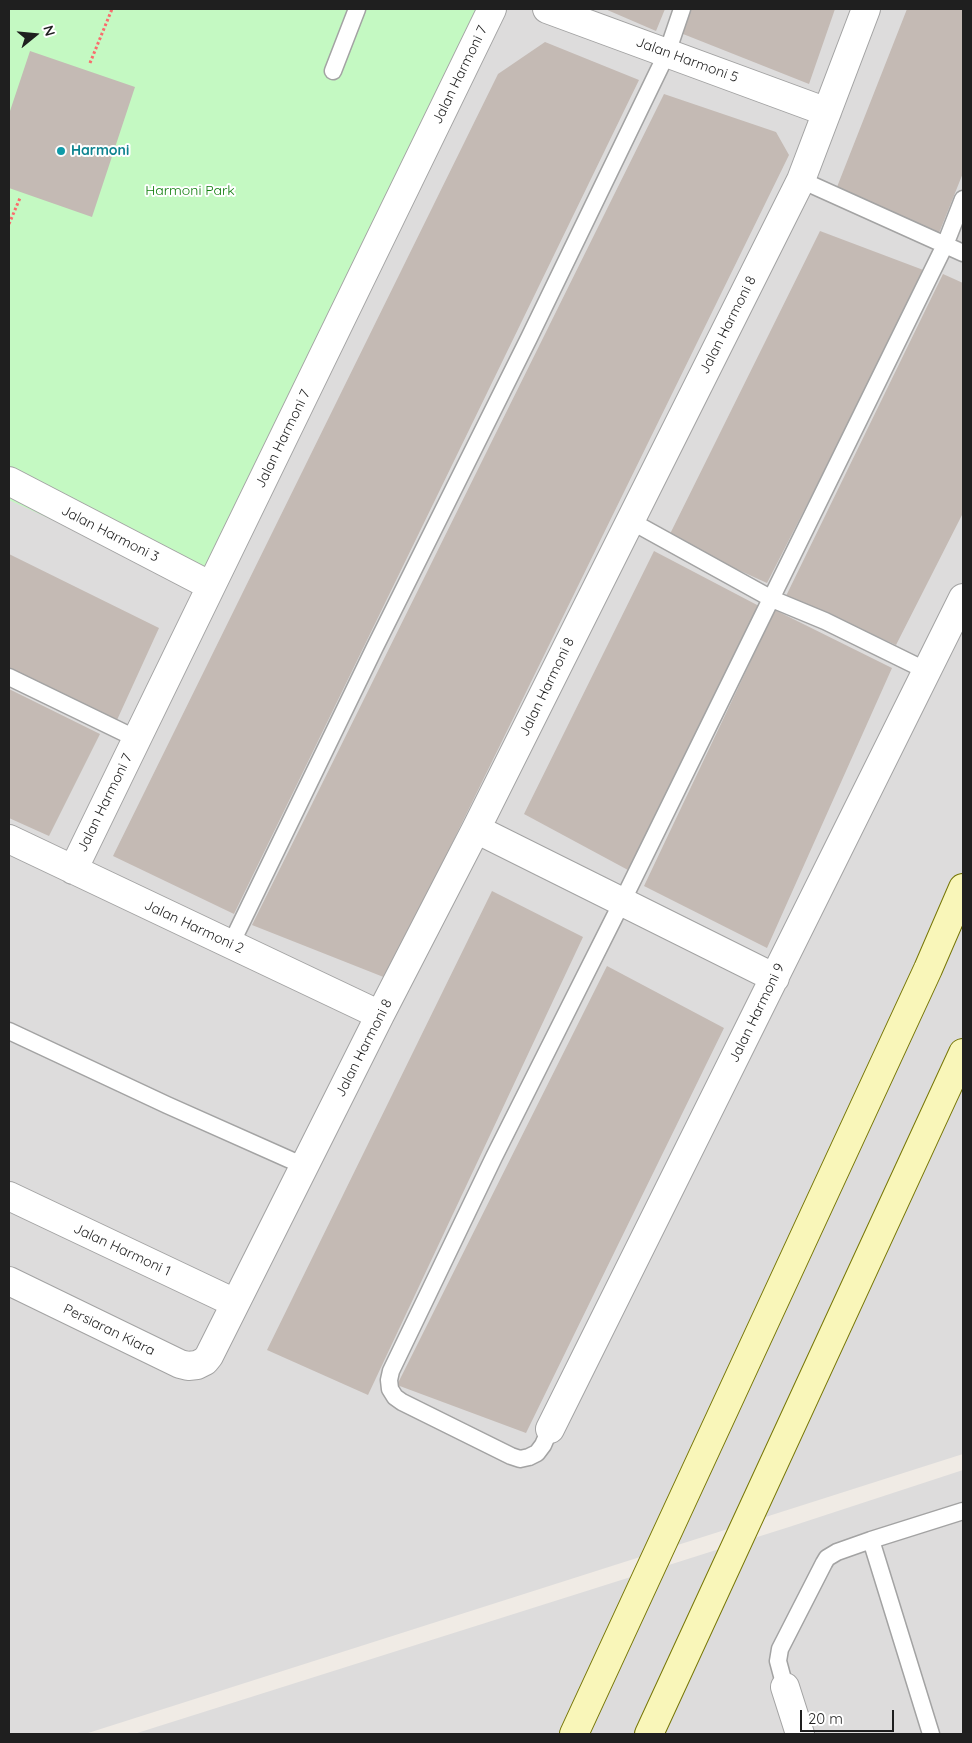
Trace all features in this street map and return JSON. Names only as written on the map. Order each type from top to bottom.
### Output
[{"type":"main road","points":[[574,1734],[963,888]]},
{"type":"main road","points":[[649,1734],[963,1053]]},
{"type":"street","name":"Jalan Harmoni 7","points":[[73,870],[492,9]]},
{"type":"street","name":"Jalan Harmoni 5","points":[[548,9],[827,112]]},
{"type":"street","name":"Jalan Harmoni 8","points":[[209,1356],[380,1015],[476,829],[629,520],[801,180],[866,9]]},
{"type":"street","name":"Jalan Harmoni 3","points":[[9,481],[211,586]]},
{"type":"street","name":"Jalan Harmoni 9","points":[[550,1429],[963,598]]},
{"type":"street","points":[[476,829],[775,978]]},
{"type":"street","name":"Jalan Harmoni 2","points":[[9,839],[380,1015]]},
{"type":"street","name":"Jalan Harmoni 1","points":[[9,1196],[235,1303]]},
{"type":"street","name":"Persiaran Kiara","points":[[9,1282],[180,1364],[188,1366],[197,1365],[205,1361],[209,1356]]},
{"type":"street","points":[[785,1687],[800,1734]]},
{"type":"lane","points":[[333,71],[357,9]]},
{"type":"lane","points":[[231,944],[375,647],[529,338],[666,53],[682,9]]},
{"type":"lane","points":[[801,180],[963,253]]},
{"type":"lane","points":[[550,1429],[543,1445],[537,1452],[529,1457],[520,1459],[511,1456],[402,1402],[395,1397],[390,1389],[391,1371],[494,1157],[622,902],[945,246],[963,199]]},
{"type":"lane","points":[[629,520],[772,599],[825,621],[927,671]]},
{"type":"lane","points":[[9,677],[136,739]]},
{"type":"lane","points":[[9,1031],[167,1106],[304,1166]]},
{"type":"lane","points":[[785,1687],[778,1661],[780,1650],[827,1558],[837,1552],[871,1540],[963,1511]]},
{"type":"lane","points":[[871,1540],[931,1734]]},
{"type":"path","points":[[90,63],[112,9]]},
{"type":"path","points":[[9,224],[20,198]]},
{"type":"shaded area","name":"Harmoni","points":[[9,9],[963,9],[963,1454],[85,1734],[9,1734]]},
{"type":"shaded area","points":[[963,1470],[963,1734],[134,1734],[789,1527]]},
{"type":"green space","name":"Harmoni Park","points":[[9,9],[477,9],[203,589],[9,500]]},
{"type":"building","points":[[605,9],[665,9],[656,31]]},
{"type":"building","points":[[687,9],[835,9],[809,84],[678,32]]},
{"type":"building","points":[[907,9],[963,9],[963,173],[939,233],[837,187]]},
{"type":"building","points":[[545,42],[639,80],[234,914],[113,856],[498,74]]},
{"type":"building","name":"Harmoni","points":[[30,51],[135,87],[92,217],[9,188],[9,114]]},
{"type":"building","points":[[664,94],[776,132],[789,155],[386,978],[252,925]]},
{"type":"building","points":[[820,231],[926,271],[767,583],[668,538]]},
{"type":"building","points":[[943,274],[963,283],[963,513],[896,645],[786,596]]},
{"type":"building","points":[[654,551],[759,606],[628,870],[524,814]]},
{"type":"building","points":[[9,554],[159,628],[117,720],[9,668]]},
{"type":"building","points":[[775,610],[892,668],[767,948],[644,886]]},
{"type":"building","points":[[9,689],[100,734],[49,836],[9,818]]},
{"type":"building","points":[[492,891],[583,937],[368,1395],[267,1350]]},
{"type":"building","points":[[607,966],[724,1028],[526,1433],[397,1385]]},
{"type":"place","name":"Harmoni","points":[[61,151]]}]
